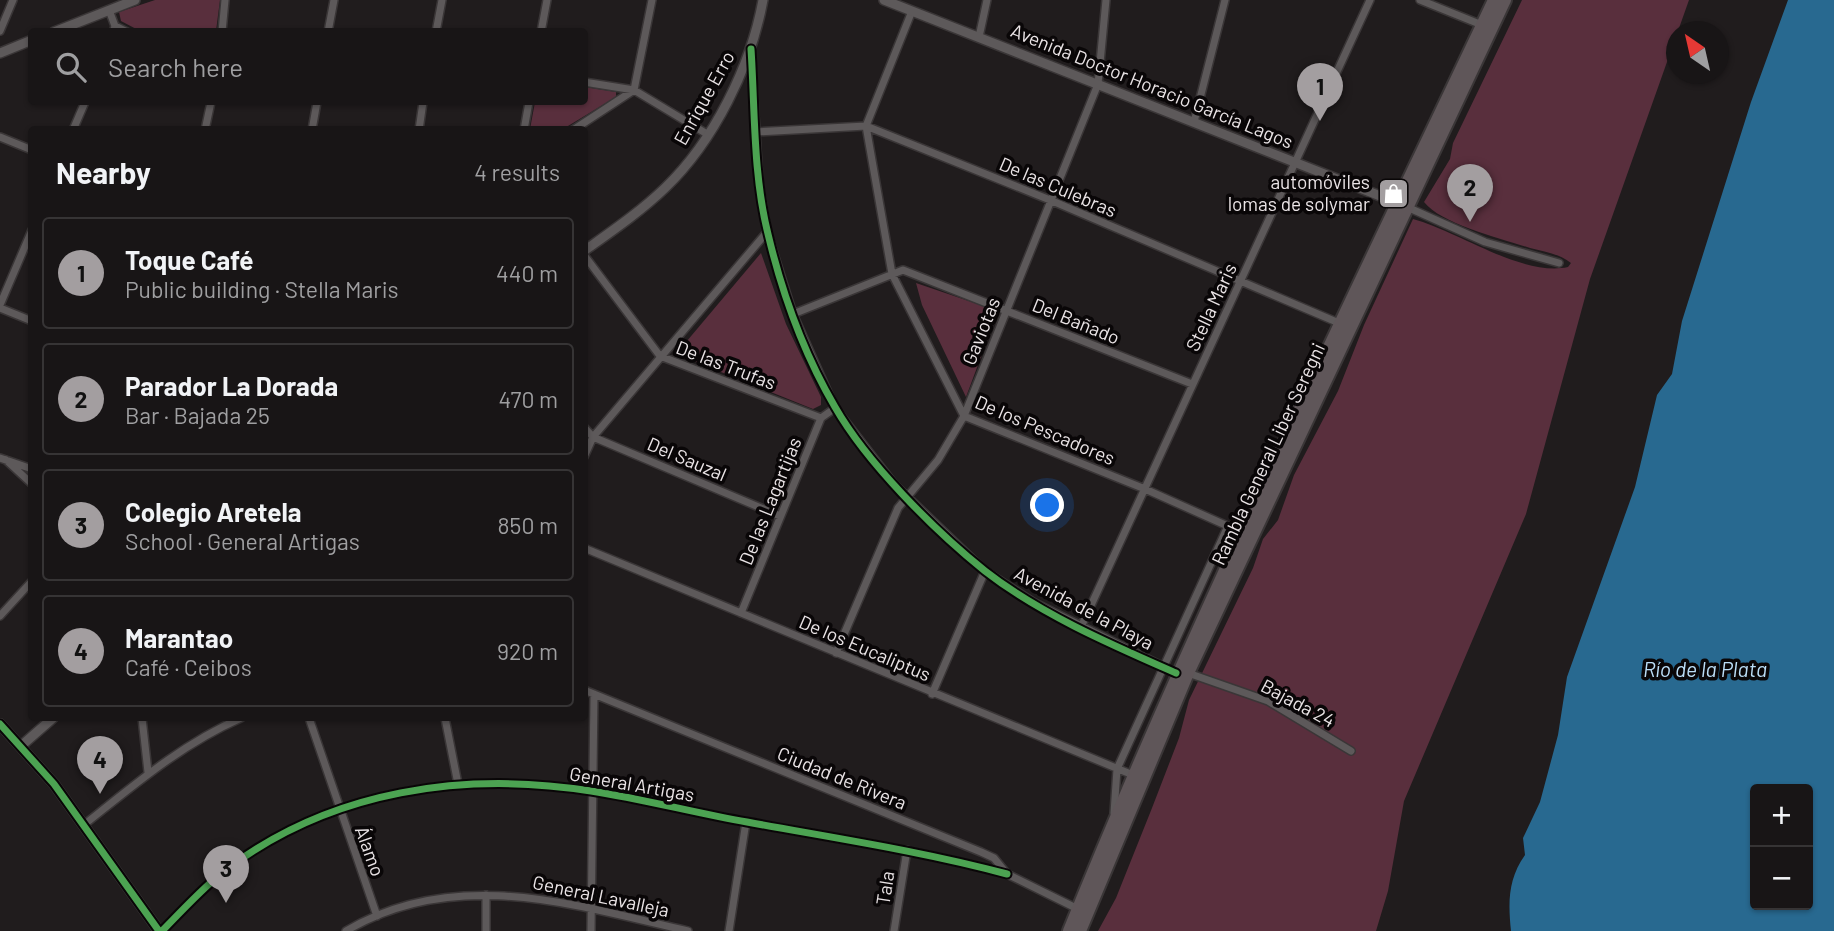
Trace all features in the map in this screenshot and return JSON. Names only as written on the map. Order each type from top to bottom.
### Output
[{"type":"main road","name":"Rambla General Liber Seregni","points":[[1069,931],[1133,775],[1402,205],[1494,0]]},
{"type":"main road","name":"Rambla General Liber Seregni","points":[[1080,931],[1241,532],[1339,323],[1505,0]]},
{"type":"street","points":[[0,31],[13,0]]},
{"type":"street","points":[[64,28],[135,0]]},
{"type":"street","points":[[222,28],[225,0]]},
{"type":"street","points":[[329,28],[334,0]]},
{"type":"street","points":[[437,28],[442,0]]},
{"type":"street","points":[[542,28],[547,0]]},
{"type":"street","points":[[579,126],[634,90],[652,0]]},
{"type":"street","name":"Enrique Erro","points":[[588,250],[642,209],[667,186],[707,134],[751,49],[763,0]]},
{"type":"street","name":"Avenida Doctor Horacio García Lagos","points":[[884,0],[1402,205]]},
{"type":"street","points":[[979,37],[987,0]]},
{"type":"street","name":"Gaviotas","points":[[836,653],[905,497],[938,460],[964,416],[1098,84],[1106,0]]},
{"type":"street","points":[[1194,122],[1225,0]]},
{"type":"street","name":"Stella Maris","points":[[1081,627],[1370,0]]},
{"type":"street","points":[[1420,0],[1482,25]]},
{"type":"street","points":[[109,9],[114,28]]},
{"type":"street","points":[[866,126],[912,11]]},
{"type":"street","points":[[0,53],[28,42]]},
{"type":"street","name":"Avenida de la Playa","points":[[751,49],[755,132],[767,232],[793,314],[835,408],[905,497],[985,571],[1033,602],[1081,627],[1163,667],[1182,673]]},
{"type":"street","points":[[588,83],[634,90],[707,134]]},
{"type":"street","points":[[75,126],[84,105]]},
{"type":"street","points":[[206,126],[210,105]]},
{"type":"street","points":[[313,126],[316,105]]},
{"type":"street","points":[[420,126],[423,105]]},
{"type":"street","points":[[525,126],[528,105]]},
{"type":"street","name":"De las Culebras","points":[[755,132],[866,126],[1050,200],[1339,323]]},
{"type":"street","name":"De los Pescadores","points":[[866,126],[892,274],[964,416],[1145,489],[1241,532]]},
{"type":"street","points":[[0,137],[28,148]]},
{"type":"street","points":[[1402,205],[1485,242],[1559,263]]},
{"type":"street","points":[[588,448],[593,437],[660,356],[767,232]]},
{"type":"street","points":[[28,240],[0,307],[28,319]]},
{"type":"street","name":"De las Trufas","points":[[588,258],[660,356],[821,418]]},
{"type":"street","name":"Del Bañado","points":[[793,314],[903,270],[1192,384]]},
{"type":"street","name":"De las Lagartijas","points":[[741,613],[821,418],[835,408]]},
{"type":"street","name":"Del Sauzal","points":[[588,431],[593,437],[780,516]]},
{"type":"street","points":[[3,459],[28,467]]},
{"type":"street","points":[[3,459],[28,481]]},
{"type":"street","points":[[1113,825],[1117,769],[1228,526]]},
{"type":"street","name":"De los Eucaliptus","points":[[588,550],[1133,775]]},
{"type":"street","points":[[932,694],[985,571]]},
{"type":"street","points":[[0,616],[28,585]]},
{"type":"street","name":"Bajada 24","points":[[1182,673],[1268,701],[1351,751]]},
{"type":"street","name":"Ciudad de Rivera","points":[[588,692],[994,858],[1007,874],[1078,909]]},
{"type":"street","points":[[591,931],[594,694]]},
{"type":"street","points":[[21,746],[49,721]]},
{"type":"street","points":[[142,721],[148,772]]},
{"type":"street","points":[[85,824],[148,772],[192,743],[235,721]]},
{"type":"street","name":"Álamo","points":[[310,721],[377,916]]},
{"type":"street","points":[[446,721],[458,784]]},
{"type":"street","points":[[0,724],[85,824],[161,931]]},
{"type":"street","name":"General Artigas","points":[[161,931],[226,870],[296,826],[338,808],[431,786],[458,784],[550,785],[592,791],[746,822],[907,850],[1007,874]]},
{"type":"street","points":[[729,931],[746,822]]},
{"type":"street","name":"Tala","points":[[894,931],[907,850]]},
{"type":"street","points":[[486,895],[486,931]]},
{"type":"street","name":"General Lavalleja","points":[[346,931],[377,916],[432,901],[486,895],[555,899],[688,931]]},
{"type":"shaded area","points":[[155,0],[220,0],[216,28],[134,28],[121,21],[119,12]]},
{"type":"shaded area","points":[[1522,0],[1689,0],[1682,21],[1666,21],[1666,65],[1590,279],[1526,514],[1404,801],[1388,891],[1376,931],[1098,931],[1116,898],[1152,808],[1179,738],[1189,700],[1253,568],[1263,539],[1278,520],[1294,475],[1338,391],[1364,325],[1413,219],[1531,265],[1550,268],[1568,267],[1571,263],[1556,255],[1458,224],[1432,210],[1424,202],[1450,159],[1453,143]]},
{"type":"shaded area","points":[[588,87],[616,92],[616,97],[568,126],[531,126],[534,105],[588,105]]},
{"type":"shaded area","points":[[761,253],[786,324],[821,397],[821,405],[813,409],[676,354]]},
{"type":"shaded area","points":[[916,283],[998,311],[966,397],[922,305]]},
{"type":"water","name":"Río de la Plata","points":[[1788,0],[1834,0],[1834,931],[1511,931],[1512,882],[1525,855],[1523,838],[1540,802],[1558,735],[1567,677],[1635,487],[1657,395],[1672,374],[1682,321],[1751,102]]},
{"type":"cycle path","points":[[751,49],[760,188],[774,256],[804,345],[824,387],[849,428],[903,495],[945,536],[1006,587],[1102,640],[1176,673]]},
{"type":"cycle path","points":[[0,724],[54,784],[159,931]]},
{"type":"cycle path","points":[[162,931],[218,876],[268,842],[310,821],[355,804],[448,786],[543,785],[591,791],[910,852],[1007,874]]},
{"type":"place","name":"Toque Café","points":[[1320,121]]},
{"type":"place","name":"automóviles lomas de solymar","points":[[1393,193]]},
{"type":"place","name":"Parador La Dorada","points":[[1470,222]]},
{"type":"place","name":"Marantao","points":[[100,794]]},
{"type":"place","name":"Colegio Aretela","points":[[226,903]]}]
